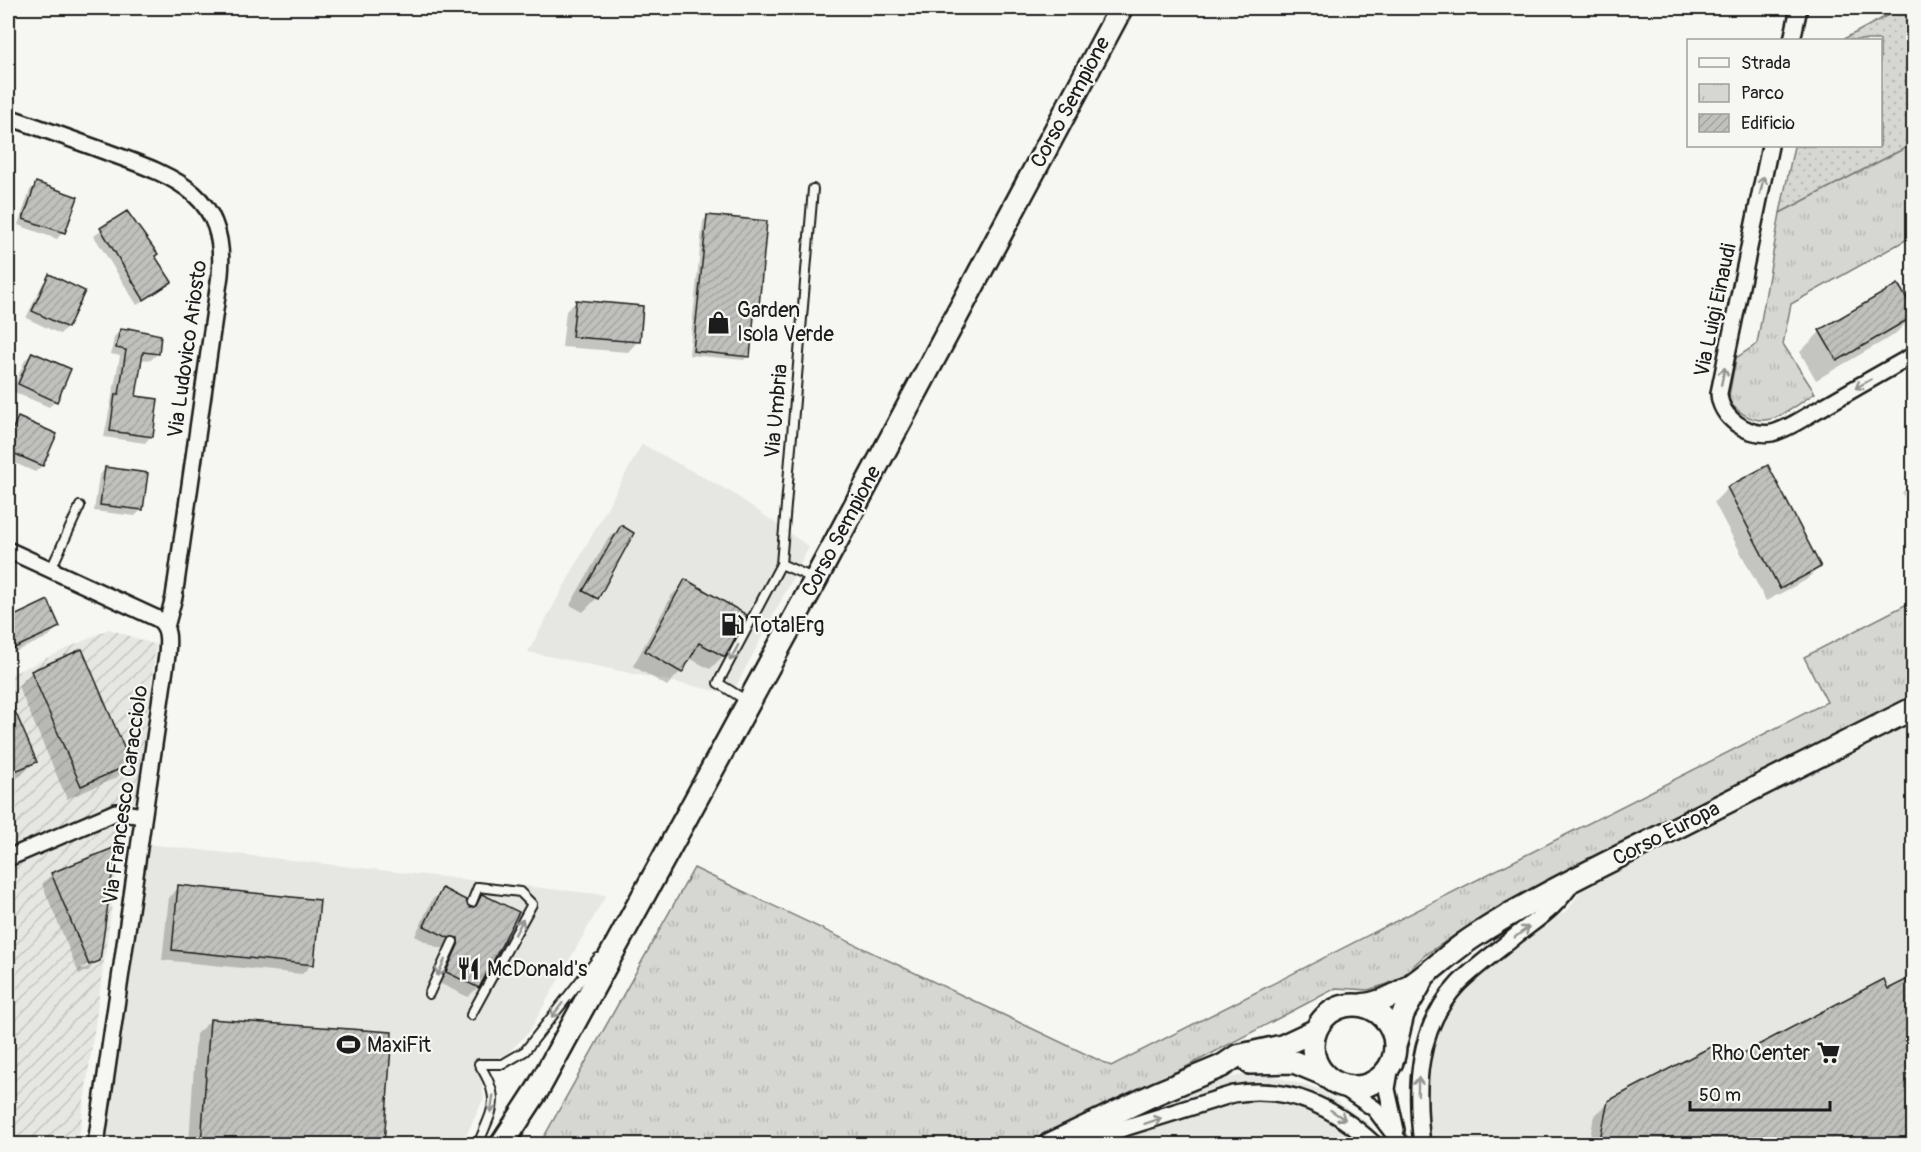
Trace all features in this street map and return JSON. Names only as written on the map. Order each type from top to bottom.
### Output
[{"type":"main road","name":"Corso Sempione","points":[[502,1144],[538,1089],[816,579],[1121,8]]},
{"type":"main road","name":"Corso Europa","points":[[1361,1005],[1385,1000],[1428,973],[1461,944],[1505,916],[1914,708]]},
{"type":"main road","name":"Corso Europa","points":[[1393,1056],[1402,1014],[1428,973]]},
{"type":"main road","points":[[1222,1066],[1261,1062],[1294,1062],[1332,1080],[1360,1088],[1369,1085],[1386,1073],[1393,1056],[1389,1024],[1382,1015],[1361,1005],[1339,1007],[1329,1013],[1316,1030],[1312,1048],[1317,1066],[1332,1080]]},
{"type":"main road","points":[[1050,1144],[1157,1093],[1222,1066],[1238,1056],[1282,1046],[1316,1030]]},
{"type":"main road","points":[[515,1144],[538,1089]]},
{"type":"street","points":[[1792,39],[1799,8]]},
{"type":"street","name":"Via Ludovico Ariosto","points":[[8,110],[25,123]]},
{"type":"street","name":"Via Ludovico Ariosto","points":[[8,117],[175,179],[195,194],[206,207],[221,241],[222,255],[214,321],[174,597],[166,627]]},
{"type":"street","name":"Via Luigi Einaudi","points":[[1770,147],[1719,393],[1719,404],[1725,413],[1734,423],[1752,431],[1770,433],[1784,429],[1914,355]]},
{"type":"street","points":[[8,550],[158,619],[166,627]]},
{"type":"street","name":"Via Francesco Caracciolo","points":[[96,1144],[167,655],[166,627]]},
{"type":"street","points":[[8,858],[116,812],[143,816]]},
{"type":"street","points":[[1422,1144],[1417,1079],[1422,1054],[1443,1003],[1466,976],[1551,911],[1576,878]]},
{"type":"street","points":[[1393,1056],[1387,1089],[1400,1143]]},
{"type":"street","points":[[1332,1080],[1375,1109],[1400,1143]]},
{"type":"street","points":[[1075,1132],[1108,1134],[1233,1094],[1253,1091],[1276,1093],[1318,1103],[1338,1114],[1374,1144]]},
{"type":"lane","name":"Via Umbria","points":[[781,564],[813,189]]},
{"type":"lane","points":[[51,569],[80,506]]},
{"type":"lane","points":[[747,702],[718,683],[781,564],[816,579]]},
{"type":"lane","points":[[471,1016],[532,904],[520,892],[478,887],[472,902]]},
{"type":"lane","points":[[478,1144],[494,1103],[492,1084],[479,1064],[503,1064],[525,1051],[632,915]]},
{"type":"lane","points":[[429,994],[453,942]]},
{"type":"shaded area","points":[[642,444],[734,494],[809,547],[732,694],[528,652]]},
{"type":"shaded area","points":[[109,629],[156,645],[137,796],[124,821],[78,1144],[8,1144],[8,676]]},
{"type":"shaded area","points":[[1913,718],[1913,1144],[1424,1144],[1425,1055],[1446,1005],[1496,957],[1568,910],[1588,881]]},
{"type":"shaded area","points":[[140,843],[606,895],[529,1032],[506,1055],[479,1064],[484,1098],[462,1144],[100,1144]]},
{"type":"shaded area","points":[[1258,1072],[1319,1089],[1367,1122],[1386,1144],[1082,1144],[1161,1105],[1224,1079]]},
{"type":"green space","points":[[1901,8],[1913,8],[1913,144],[1780,213],[1794,147],[1882,147],[1882,39],[1844,39]]},
{"type":"green space","points":[[1913,144],[1913,236],[1791,304],[1783,344],[1815,393],[1772,419],[1751,418],[1740,412],[1728,401],[1736,358],[1757,344],[1780,213]]},
{"type":"green space","points":[[1913,601],[1913,696],[1504,903],[1425,955],[1397,981],[1368,990],[1336,988],[1186,1067],[1025,1144],[540,1144],[694,868],[1111,1066],[1827,702],[1804,657]]},
{"type":"building","points":[[36,182],[78,197],[65,233],[23,219]]},
{"type":"building","points":[[127,211],[158,254],[155,256],[172,282],[144,300],[100,228]]},
{"type":"building","points":[[707,215],[767,221],[759,306],[755,306],[750,357],[693,351]]},
{"type":"building","points":[[49,274],[85,291],[68,328],[32,311]]},
{"type":"building","points":[[1898,284],[1914,310],[1914,316],[1837,361],[1819,330]]},
{"type":"building","points":[[576,300],[643,306],[640,342],[572,337]]},
{"type":"building","points":[[128,328],[161,335],[159,354],[143,352],[136,396],[158,399],[153,437],[110,431],[115,394],[119,394],[126,350],[116,348],[120,329],[128,330]]},
{"type":"building","points":[[32,352],[71,369],[57,402],[18,384]]},
{"type":"building","points":[[18,417],[57,434],[43,466],[8,451],[8,440]]},
{"type":"building","points":[[1768,465],[1821,567],[1780,589],[1727,487]]},
{"type":"building","points":[[105,467],[148,473],[143,510],[100,505]]},
{"type":"building","points":[[621,525],[634,533],[598,599],[583,591]]},
{"type":"building","points":[[685,579],[747,615],[725,657],[699,643],[682,673],[645,651]]},
{"type":"building","points":[[48,600],[60,627],[8,651],[8,619]]},
{"type":"building","points":[[82,649],[131,764],[81,786],[31,671]]},
{"type":"building","points":[[8,695],[37,762],[8,774]]},
{"type":"building","points":[[116,847],[100,961],[89,965],[51,873]]},
{"type":"building","points":[[178,885],[320,900],[314,965],[172,950]]},
{"type":"building","points":[[442,888],[466,900],[470,908],[476,906],[482,894],[519,912],[479,988],[446,972],[458,945],[458,938],[449,938],[424,926]]},
{"type":"building","name":"Rho Center","points":[[1914,976],[1914,1144],[1599,1144],[1608,1101],[1716,1044],[1726,1062],[1884,979],[1888,989]]},
{"type":"building","points":[[210,1019],[392,1032],[384,1144],[299,1144],[239,1140],[238,1144],[201,1144]]},
{"type":"place","name":"Garden Isola Verde","points":[[719,322]]},
{"type":"place","name":"TotalErg","points":[[732,625]]},
{"type":"place","name":"McDonald's","points":[[469,969]]},
{"type":"place","name":"MaxiFit","points":[[349,1045]]},
{"type":"place","name":"Rho Center","points":[[1828,1053]]}]
